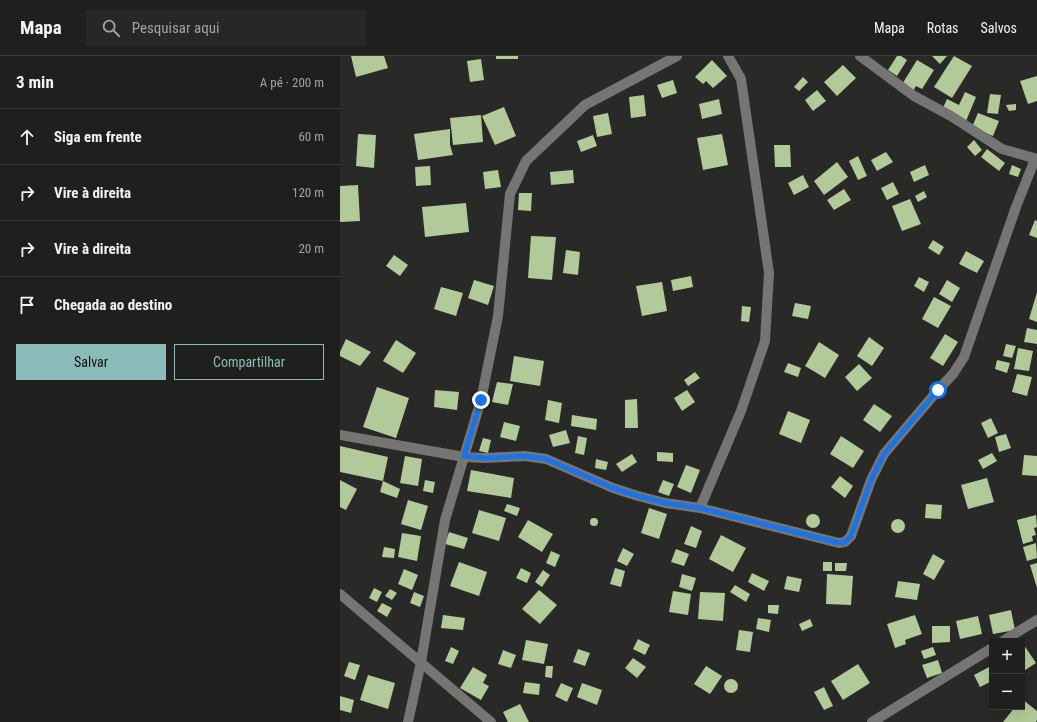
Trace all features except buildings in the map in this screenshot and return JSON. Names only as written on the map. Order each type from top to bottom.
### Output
[{"type":"street","points":[[408,722],[421,662],[445,520],[481,400],[498,316],[510,194],[526,161],[585,105],[677,56]]},
{"type":"street","points":[[700,508],[741,411],[765,341],[769,273],[741,80],[728,56]]},
{"type":"street","points":[[340,435],[464,456],[485,458],[525,456],[546,459],[626,492],[665,503],[700,508],[839,543],[845,542],[851,536],[871,480],[884,454],[938,390],[954,374],[964,357],[1016,207],[1036,159],[1002,149],[951,116],[914,96],[860,56]]},
{"type":"street","points":[[340,594],[491,722]]},
{"type":"street","points":[[1008,638],[1037,620]]},
{"type":"street","points":[[872,722],[989,650]]},
{"type":"route","points":[[481,400],[464,456],[485,458],[525,456],[546,459],[613,488],[638,496],[665,503],[700,508],[839,543],[845,542],[851,536],[871,480],[884,454],[938,390]]}]
